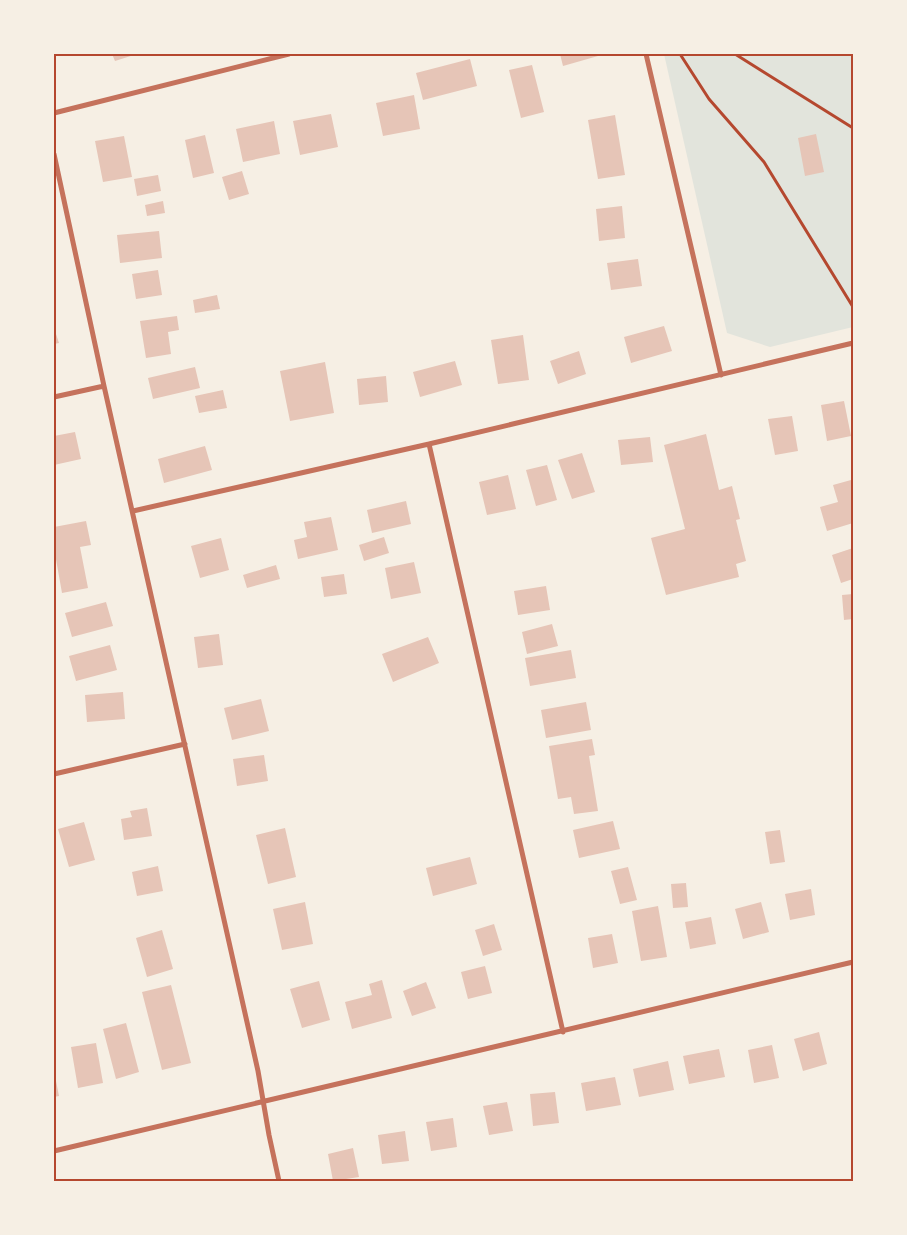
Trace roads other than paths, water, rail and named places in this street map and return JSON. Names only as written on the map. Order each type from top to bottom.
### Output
[{"type":"street","points":[[54,113],[289,54]]},
{"type":"street","points":[[646,54],[721,374]]},
{"type":"street","points":[[54,154],[104,386],[258,1071],[279,1181]]},
{"type":"street","points":[[133,511],[429,444],[853,343]]},
{"type":"street","points":[[54,397],[104,386]]},
{"type":"street","points":[[429,444],[563,1032]]},
{"type":"street","points":[[54,774],[185,744]]},
{"type":"street","points":[[54,1151],[853,962]]}]
